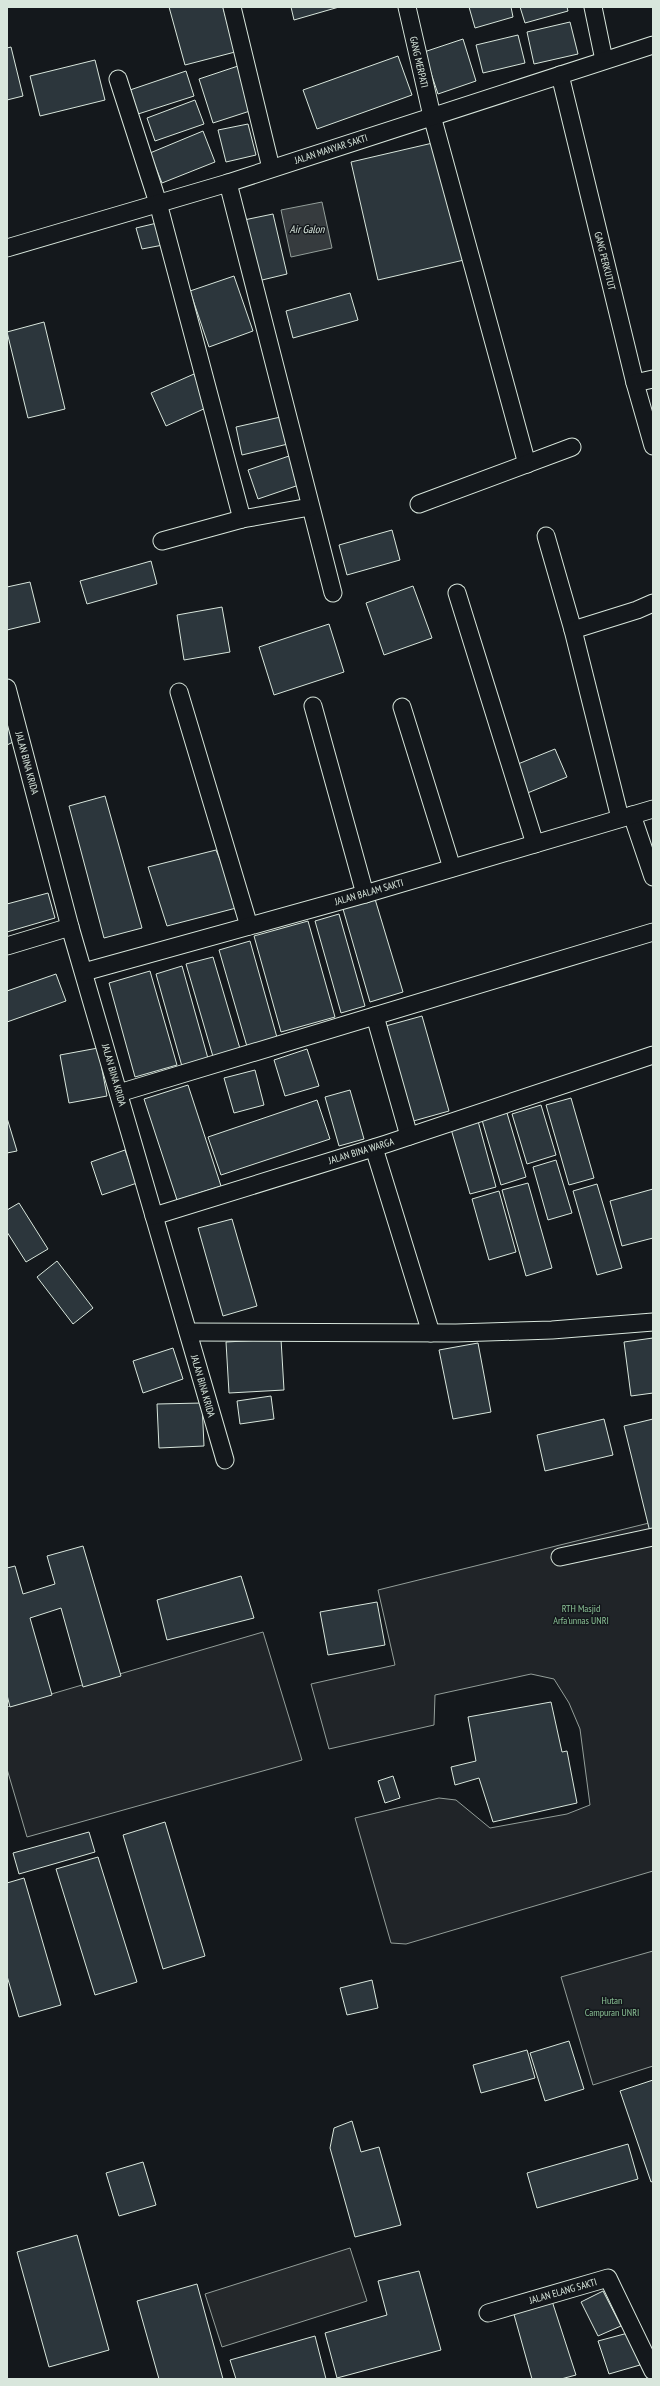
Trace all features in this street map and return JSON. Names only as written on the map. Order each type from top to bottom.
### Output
[{"type":"street","points":[[232,7],[271,168]]},
{"type":"street","name":"GANG MERPATI","points":[[406,7],[432,116],[527,464]]},
{"type":"street","points":[[593,7],[604,60]]},
{"type":"street","name":"JALAN MANYAR SAKTI","points":[[7,248],[228,182],[653,45]]},
{"type":"street","name":"GANG PERKUTUT","points":[[560,75],[634,383],[653,446]]},
{"type":"street","points":[[118,79],[158,203],[242,519]]},
{"type":"street","points":[[228,182],[333,593]]},
{"type":"street","points":[[634,383],[653,379]]},
{"type":"street","points":[[419,504],[572,447]]},
{"type":"street","points":[[162,541],[242,519],[310,507]]},
{"type":"street","points":[[546,536],[626,817],[653,877]]},
{"type":"street","points":[[457,593],[535,844]]},
{"type":"street","points":[[573,630],[637,610],[653,602]]},
{"type":"street","name":"JALAN BINA KRIDA","points":[[7,690],[70,927],[225,1460]]},
{"type":"street","points":[[179,692],[249,926]]},
{"type":"street","points":[[313,706],[365,894]]},
{"type":"street","points":[[402,707],[452,868]]},
{"type":"street","name":"JALAN BALAM SAKTI","points":[[84,972],[365,894],[653,809]]},
{"type":"street","points":[[7,946],[70,927]]},
{"type":"street","points":[[119,1093],[653,932]]},
{"type":"street","points":[[375,1016],[409,1136]]},
{"type":"street","name":"JALAN BINA WARGA","points":[[154,1216],[374,1148],[653,1055]]},
{"type":"street","points":[[374,1148],[431,1333]]},
{"type":"street","points":[[188,1332],[431,1333],[552,1330],[653,1322]]},
{"type":"street","points":[[560,1557],[653,1537]]},
{"type":"street","name":"JALAN ELANG SAKTI","points":[[488,2313],[608,2278],[653,2371]]},
{"type":"green space","name":"RTH Masjid Arfa'unnas UNRI","points":[[653,1522],[653,1871],[406,1944],[391,1943],[355,1818],[439,1798],[456,1800],[490,1828],[567,1814],[590,1805],[580,1729],[569,1703],[554,1679],[531,1674],[435,1695],[434,1725],[329,1749],[311,1684],[395,1665],[378,1590]]},
{"type":"green space","points":[[263,1632],[302,1760],[27,1837],[7,1769],[7,1707]]},
{"type":"green space","name":"Hutan Campuran UNRI","points":[[653,1951],[653,2066],[593,2085],[561,1977]]},
{"type":"shaded area","points":[[350,2248],[367,2301],[222,2347],[205,2294]]},
{"type":"water","name":"Air Galon","points":[[322,202],[332,248],[291,257],[281,210]]},
{"type":"building","points":[[169,7],[223,7],[235,52],[185,65]]},
{"type":"building","points":[[291,7],[339,7],[294,20]]},
{"type":"building","points":[[469,7],[511,7],[513,17],[475,28]]},
{"type":"building","points":[[520,7],[567,7],[568,11],[525,23]]},
{"type":"building","points":[[570,22],[578,54],[534,64],[527,32]]},
{"type":"building","points":[[518,35],[525,63],[483,73],[476,45]]},
{"type":"building","points":[[463,39],[476,81],[438,94],[424,52]]},
{"type":"building","points":[[11,47],[23,96],[7,100],[7,48]]},
{"type":"building","points":[[398,56],[412,95],[317,129],[303,90]]},
{"type":"building","points":[[95,60],[105,100],[40,116],[30,76]]},
{"type":"building","points":[[238,66],[253,110],[213,123],[199,79]]},
{"type":"building","points":[[186,71],[194,96],[135,115],[127,91]]},
{"type":"building","points":[[195,100],[204,124],[155,141],[147,118]]},
{"type":"building","points":[[248,124],[256,155],[226,162],[218,130]]},
{"type":"building","points":[[203,131],[215,162],[162,183],[150,153]]},
{"type":"building","points":[[437,142],[464,260],[378,280],[351,162]]},
{"type":"building","points":[[273,214],[287,274],[258,281],[244,220]]},
{"type":"building","points":[[157,223],[163,245],[142,249],[136,228]]},
{"type":"building","points":[[234,276],[253,331],[209,347],[190,291]]},
{"type":"building","points":[[350,293],[358,320],[293,338],[286,311]]},
{"type":"building","points":[[44,322],[65,409],[28,418],[7,332]]},
{"type":"building","points":[[194,374],[208,407],[166,426],[151,393]]},
{"type":"building","points":[[285,416],[292,443],[242,455],[236,427]]},
{"type":"building","points":[[289,456],[299,485],[258,499],[248,470]]},
{"type":"building","points":[[392,530],[400,560],[347,575],[339,545]]},
{"type":"building","points":[[151,561],[157,584],[87,604],[80,581]]},
{"type":"building","points":[[30,582],[40,622],[7,630],[7,587]]},
{"type":"building","points":[[413,586],[432,638],[384,655],[366,603]]},
{"type":"building","points":[[222,607],[230,652],[184,660],[177,615]]},
{"type":"building","points":[[329,624],[344,672],[274,695],[259,647]]},
{"type":"building","points":[[7,722],[15,741],[7,745]]},
{"type":"building","points":[[555,749],[567,777],[525,794],[513,766]]},
{"type":"building","points":[[105,796],[142,928],[104,938],[69,806]]},
{"type":"building","points":[[216,850],[240,907],[167,926],[148,867]]},
{"type":"building","points":[[48,893],[55,918],[7,932],[7,904]]},
{"type":"building","points":[[375,899],[403,992],[370,1002],[343,909]]},
{"type":"building","points":[[339,914],[365,1006],[341,1013],[315,921]]},
{"type":"building","points":[[308,921],[335,1017],[281,1032],[254,936]]},
{"type":"building","points":[[250,941],[278,1041],[248,1050],[219,950]]},
{"type":"building","points":[[213,957],[241,1052],[214,1060],[186,964]]},
{"type":"building","points":[[182,966],[209,1062],[183,1070],[156,974]]},
{"type":"building","points":[[150,971],[177,1065],[135,1077],[109,983]]},
{"type":"building","points":[[56,974],[66,1001],[7,1022],[7,991]]},
{"type":"building","points":[[422,1016],[449,1111],[410,1122],[382,1027]]},
{"type":"building","points":[[98,1048],[107,1096],[69,1103],[60,1055]]},
{"type":"building","points":[[307,1049],[319,1086],[285,1096],[274,1060]]},
{"type":"building","points":[[255,1070],[264,1105],[234,1113],[224,1078]]},
{"type":"building","points":[[188,1085],[221,1186],[177,1200],[144,1099]]},
{"type":"building","points":[[350,1090],[364,1139],[339,1146],[325,1097]]},
{"type":"building","points":[[571,1098],[594,1178],[569,1185],[546,1105]]},
{"type":"building","points":[[317,1100],[330,1139],[221,1175],[208,1137]]},
{"type":"building","points":[[541,1105],[556,1155],[527,1164],[512,1114]]},
{"type":"building","points":[[507,1113],[526,1177],[501,1185],[482,1120]]},
{"type":"building","points":[[7,1118],[17,1151],[7,1153]]},
{"type":"building","points":[[478,1121],[496,1187],[470,1194],[451,1129]]},
{"type":"building","points":[[125,1150],[137,1183],[102,1195],[91,1162]]},
{"type":"building","points":[[556,1160],[572,1213],[548,1220],[533,1167]]},
{"type":"building","points":[[528,1183],[552,1268],[526,1276],[502,1190]]},
{"type":"building","points":[[597,1184],[622,1268],[597,1275],[573,1191]]},
{"type":"building","points":[[653,1189],[653,1238],[622,1246],[610,1201]]},
{"type":"building","points":[[499,1191],[516,1252],[489,1260],[472,1199]]},
{"type":"building","points":[[19,1203],[48,1249],[26,1262],[7,1232],[7,1210]]},
{"type":"building","points":[[232,1219],[257,1306],[223,1316],[198,1228]]},
{"type":"building","points":[[57,1261],[93,1308],[73,1324],[37,1277]]},
{"type":"building","points":[[653,1338],[653,1393],[631,1396],[624,1342]]},
{"type":"building","points":[[281,1339],[284,1390],[229,1393],[226,1342]]},
{"type":"building","points":[[478,1343],[491,1412],[453,1419],[439,1350]]},
{"type":"building","points":[[173,1348],[183,1379],[143,1393],[133,1361]]},
{"type":"building","points":[[271,1396],[274,1419],[240,1424],[237,1401]]},
{"type":"building","points":[[202,1403],[204,1446],[159,1448],[157,1404]]},
{"type":"building","points":[[604,1419],[613,1455],[545,1471],[537,1435]]},
{"type":"building","points":[[653,1419],[653,1531],[650,1532],[624,1426]]},
{"type":"building","points":[[83,1546],[121,1676],[83,1687],[61,1608],[30,1618],[52,1695],[10,1707],[7,1695],[7,1568],[15,1566],[23,1594],[55,1584],[47,1556]]},
{"type":"building","points":[[241,1576],[254,1618],[167,1640],[157,1600]]},
{"type":"building","points":[[377,1602],[385,1645],[328,1655],[320,1612]]},
{"type":"building","points":[[551,1702],[562,1752],[567,1751],[577,1803],[493,1822],[479,1778],[455,1785],[451,1767],[476,1761],[468,1717]]},
{"type":"building","points":[[393,1776],[400,1798],[385,1803],[378,1781]]},
{"type":"building","points":[[165,1822],[205,1956],[163,1969],[123,1835]]},
{"type":"building","points":[[89,1832],[95,1852],[19,1874],[13,1853]]},
{"type":"building","points":[[98,1857],[137,1982],[95,1995],[56,1869]]},
{"type":"building","points":[[24,1878],[61,2005],[19,2017],[7,1976],[7,1883]]},
{"type":"building","points":[[372,1980],[378,2008],[347,2015],[340,1988]]},
{"type":"building","points":[[569,2041],[584,2089],[545,2101],[530,2053]]},
{"type":"building","points":[[527,2050],[535,2078],[481,2093],[473,2065]]},
{"type":"building","points":[[653,2080],[653,2181],[651,2182],[620,2091]]},
{"type":"building","points":[[352,2121],[361,2152],[379,2147],[401,2225],[355,2237],[330,2148],[334,2128]]},
{"type":"building","points":[[628,2144],[638,2179],[537,2208],[527,2173]]},
{"type":"building","points":[[143,2162],[156,2205],[119,2216],[106,2173]]},
{"type":"building","points":[[77,2235],[109,2350],[49,2367],[17,2252]]},
{"type":"building","points":[[419,2271],[441,2350],[337,2378],[325,2333],[387,2315],[378,2281]]},
{"type":"building","points":[[197,2284],[223,2379],[159,2379],[137,2301]]},
{"type":"building","points":[[603,2291],[621,2326],[598,2336],[581,2302]]},
{"type":"building","points":[[552,2301],[576,2375],[561,2379],[532,2379],[513,2311]]},
{"type":"building","points":[[628,2333],[640,2365],[609,2374],[598,2341]]},
{"type":"building","points":[[315,2336],[326,2379],[236,2379],[230,2360]]}]
